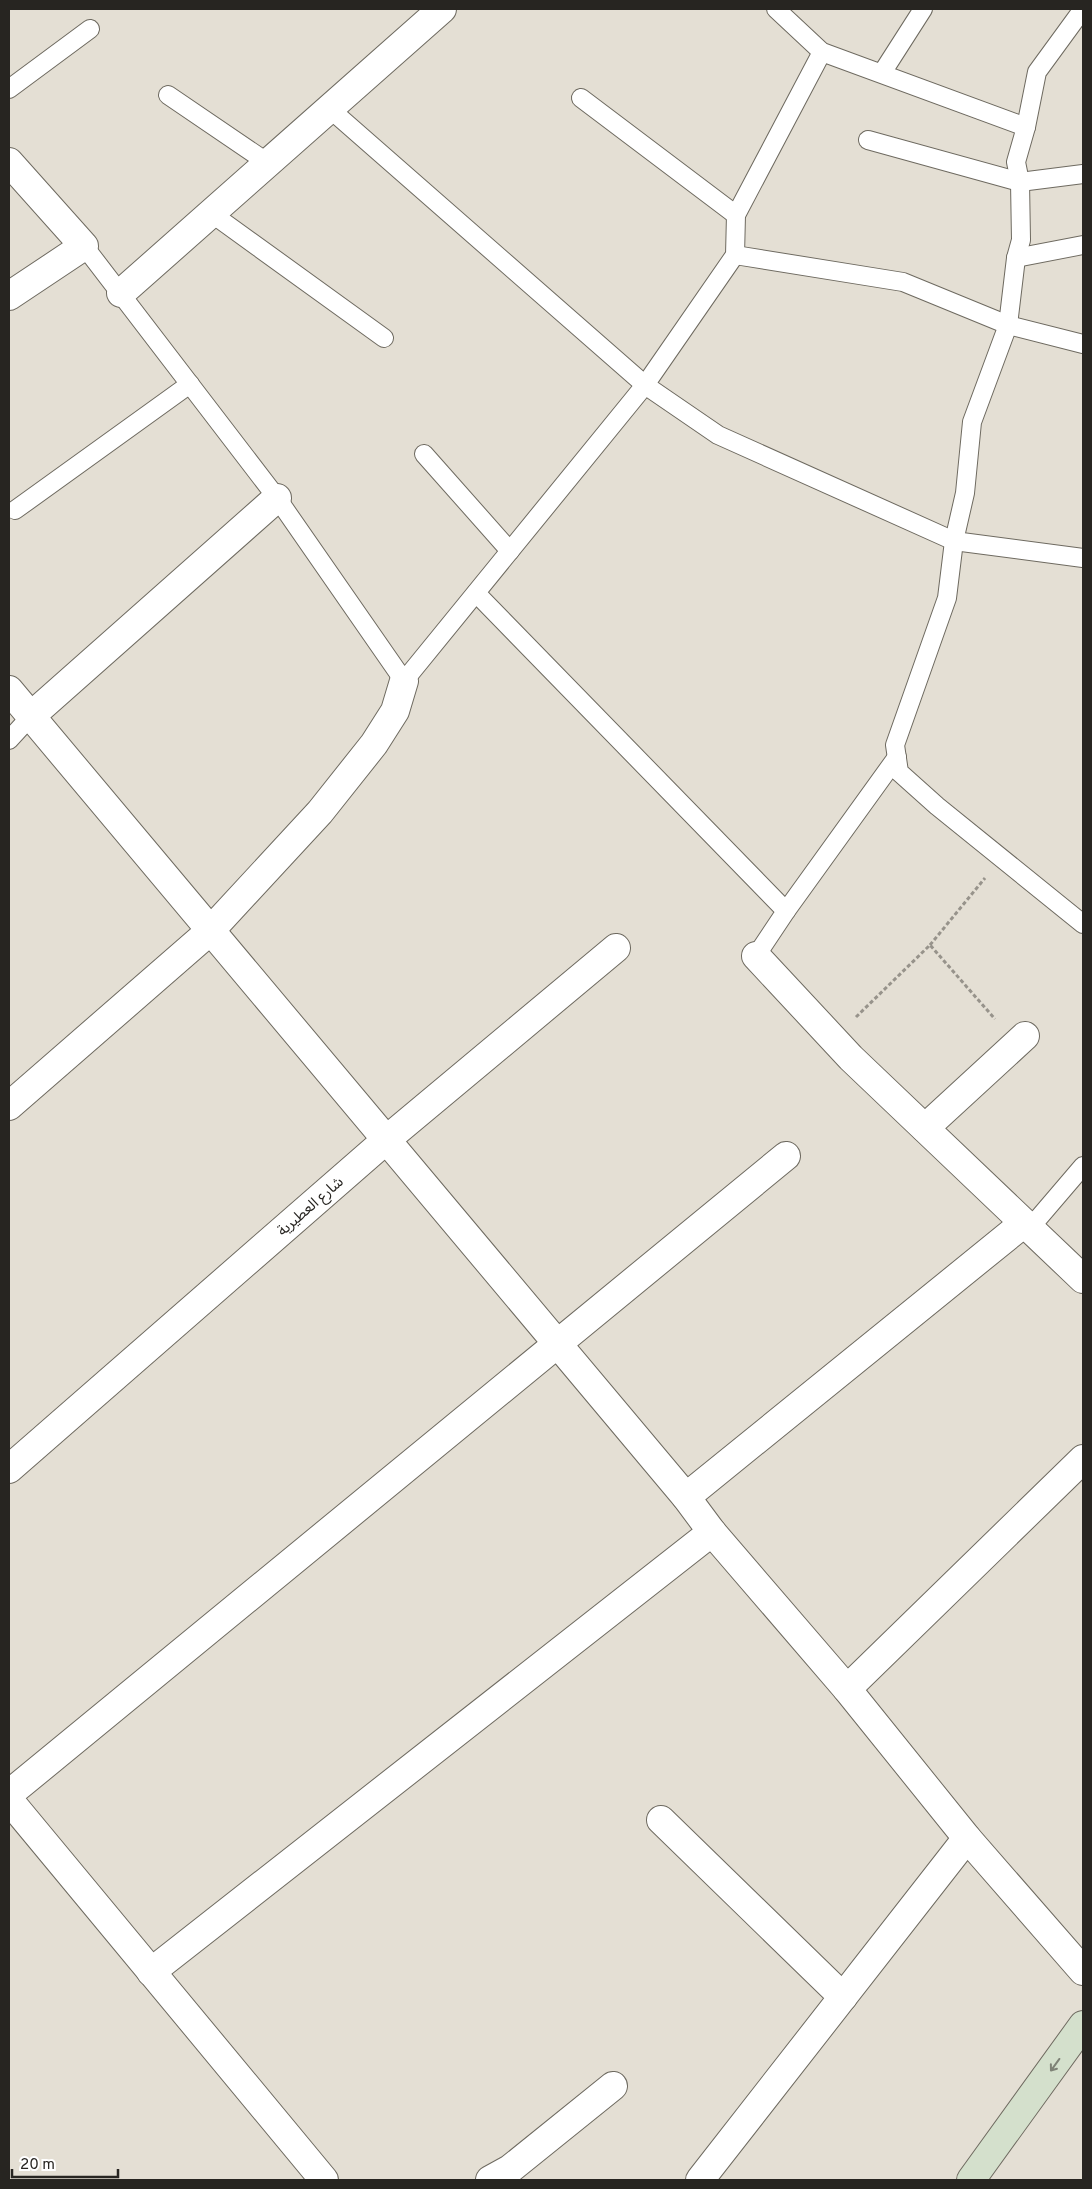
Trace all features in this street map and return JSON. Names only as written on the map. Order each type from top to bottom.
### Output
[{"type":"main road","points":[[971,2180],[1083,2025]]},
{"type":"street","points":[[121,293],[442,9]]},
{"type":"street","points":[[9,162],[84,246],[9,296]]},
{"type":"street","points":[[30,716],[277,498]]},
{"type":"street","points":[[9,1106],[210,931],[320,812],[374,744],[395,711],[404,681]]},
{"type":"street","points":[[9,690],[686,1497],[712,1532],[847,1689],[967,1838],[1083,1971]]},
{"type":"street","name":"شارع العطيرية","points":[[9,1469],[386,1140],[616,948]]},
{"type":"street","points":[[756,956],[833,1039],[1083,1279]]},
{"type":"street","points":[[925,1128],[1021,1040]]},
{"type":"street","points":[[9,1794],[786,1156]]},
{"type":"street","points":[[686,1497],[1027,1226]]},
{"type":"street","points":[[847,1689],[1083,1459]]},
{"type":"street","points":[[151,1972],[712,1532]]},
{"type":"street","points":[[9,1800],[322,2180]]},
{"type":"street","points":[[661,1820],[843,1997]]},
{"type":"street","points":[[700,2180],[967,1838]]},
{"type":"street","points":[[490,2180],[510,2169],[613,2086]]},
{"type":"lane","points":[[776,9],[822,52],[1026,127]]},
{"type":"lane","points":[[882,73],[923,9]]},
{"type":"lane","points":[[1083,9],[1037,72],[1026,127],[1016,162],[1020,182],[1021,240],[1016,258],[1008,325],[972,422],[965,493],[954,541],[947,598],[895,745],[899,772],[1083,924]]},
{"type":"lane","points":[[9,89],[90,29]]},
{"type":"lane","points":[[84,246],[277,498],[404,681],[645,385],[735,255],[736,215],[822,52]]},
{"type":"lane","points":[[168,95],[268,163]]},
{"type":"lane","points":[[581,98],[736,215]]},
{"type":"lane","points":[[330,109],[645,385],[718,435],[954,541],[1083,558]]},
{"type":"lane","points":[[868,140],[1020,182],[1083,174]]},
{"type":"lane","points":[[211,213],[384,338]]},
{"type":"lane","points":[[1016,258],[1083,245]]},
{"type":"lane","points":[[735,255],[903,282],[1008,325],[1083,344]]},
{"type":"lane","points":[[15,510],[190,384]]},
{"type":"lane","points":[[424,454],[510,551]]},
{"type":"lane","points":[[476,592],[786,911]]},
{"type":"lane","points":[[9,740],[30,716]]},
{"type":"lane","points":[[756,956],[896,757]]},
{"type":"lane","points":[[1027,1226],[1083,1166]]},
{"type":"path","points":[[833,1039],[930,945],[1001,858]]},
{"type":"path","points":[[930,945],[1021,1040]]}]
